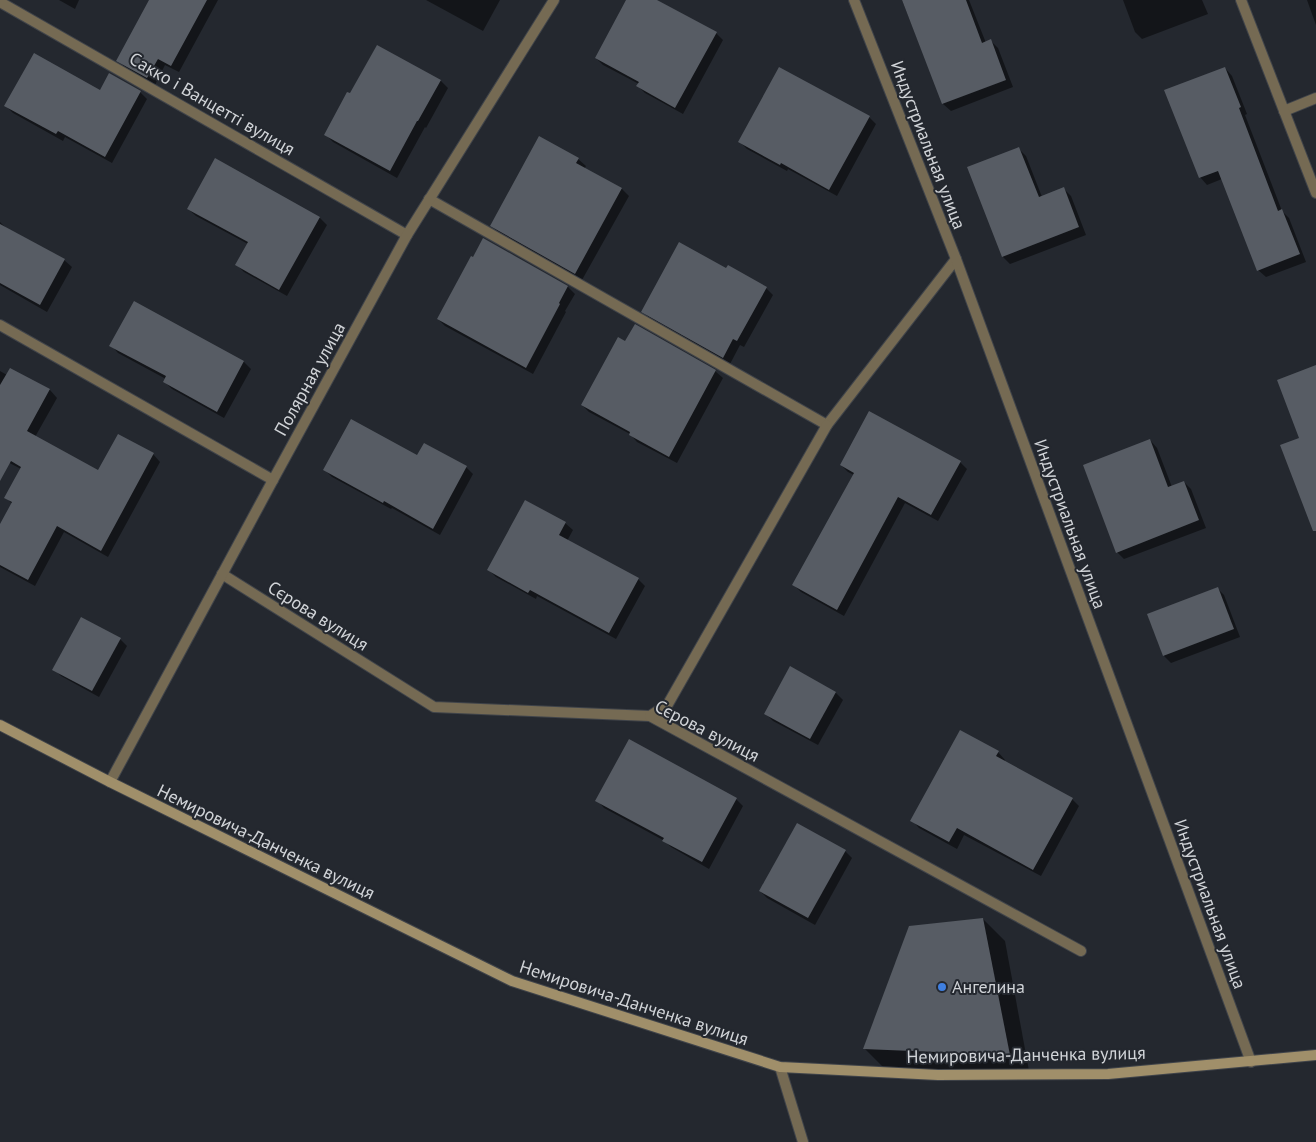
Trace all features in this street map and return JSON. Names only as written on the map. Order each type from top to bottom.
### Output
[{"type":"street","name":"Полярная улица","points":[[110,782],[407,235],[554,0]]},
{"type":"street","name":"Индустриальная улица","points":[[854,0],[956,259],[1251,1062]]},
{"type":"street","points":[[1241,0],[1316,194]]},
{"type":"street","name":"Сакко і Ванцетті вулиця","points":[[0,2],[407,235]]},
{"type":"street","points":[[1284,111],[1316,98]]},
{"type":"street","points":[[429,199],[827,424]]},
{"type":"street","points":[[650,716],[668,704],[827,424],[956,259]]},
{"type":"street","points":[[0,325],[273,480]]},
{"type":"street","name":"Сєрова вулиця","points":[[222,574],[434,708],[650,716],[1081,951]]},
{"type":"street","name":"Немировича-Данченка вулиця","points":[[0,725],[110,782],[512,981],[780,1067],[938,1075],[1108,1074],[1316,1055]]},
{"type":"street","points":[[780,1067],[803,1142]]},
{"type":"building","points":[[149,0],[207,0],[171,66],[158,59],[147,78],[116,61]]},
{"type":"building","points":[[626,0],[657,0],[717,32],[675,108],[636,86],[639,82],[595,58]]},
{"type":"building","points":[[902,0],[966,0],[982,43],[991,39],[1006,80],[942,104]]},
{"type":"building","points":[[377,45],[441,80],[390,171],[324,135],[347,92],[350,93]]},
{"type":"building","points":[[34,53],[100,90],[109,73],[141,91],[105,157],[58,131],[56,134],[4,106]]},
{"type":"building","points":[[779,67],[870,116],[829,190],[738,142]]},
{"type":"building","points":[[1225,67],[1278,211],[1282,209],[1300,254],[1257,271],[1218,171],[1199,178],[1164,90]]},
{"type":"building","points":[[539,136],[579,158],[576,163],[622,188],[575,274],[490,226]]},
{"type":"building","points":[[1019,147],[1039,197],[1064,187],[1079,227],[1002,257],[967,167]]},
{"type":"building","points":[[215,158],[320,217],[279,290],[235,265],[248,242],[187,209]]},
{"type":"building","points":[[0,224],[65,259],[40,305],[0,283]]},
{"type":"building","points":[[483,238],[568,286],[526,368],[437,319],[471,256],[473,257]]},
{"type":"building","points":[[679,242],[726,268],[728,265],[767,287],[737,341],[733,339],[723,358],[641,312]]},
{"type":"building","points":[[134,301],[244,361],[217,412],[163,382],[166,376],[109,346]]},
{"type":"building","points":[[635,324],[716,370],[669,457],[629,435],[630,432],[581,405],[618,337],[625,341]]},
{"type":"building","points":[[1316,365],[1316,531],[1313,531],[1280,445],[1299,438],[1277,380]]},
{"type":"building","points":[[10,368],[50,389],[27,431],[98,470],[118,434],[154,453],[101,551],[57,526],[28,580],[0,565],[0,524],[12,502],[4,498],[21,467],[11,461],[0,481],[0,385]]},
{"type":"building","points":[[869,411],[961,461],[931,515],[898,497],[837,610],[792,585],[854,473],[840,465]]},
{"type":"building","points":[[351,419],[417,455],[424,443],[467,466],[433,529],[384,501],[383,503],[323,470]]},
{"type":"building","points":[[1150,439],[1168,487],[1184,481],[1199,520],[1116,553],[1083,465]]},
{"type":"building","points":[[525,500],[566,522],[559,535],[639,578],[609,633],[530,590],[528,593],[487,570]]},
{"type":"building","points":[[1218,587],[1234,629],[1163,656],[1147,614]]},
{"type":"building","points":[[81,617],[121,638],[92,691],[52,670]]},
{"type":"building","points":[[790,666],[836,692],[810,739],[764,714]]},
{"type":"building","points":[[960,730],[999,751],[996,756],[1073,798],[1033,870],[957,828],[949,842],[910,821]]},
{"type":"building","points":[[629,739],[737,798],[702,862],[662,841],[664,838],[595,801]]},
{"type":"building","points":[[797,823],[846,850],[808,918],[759,891]]},
{"type":"building","name":"Ангелина","points":[[983,918],[1010,1055],[863,1049],[909,926]]},
{"type":"place","name":"Ангелина","points":[[942,987]]}]
